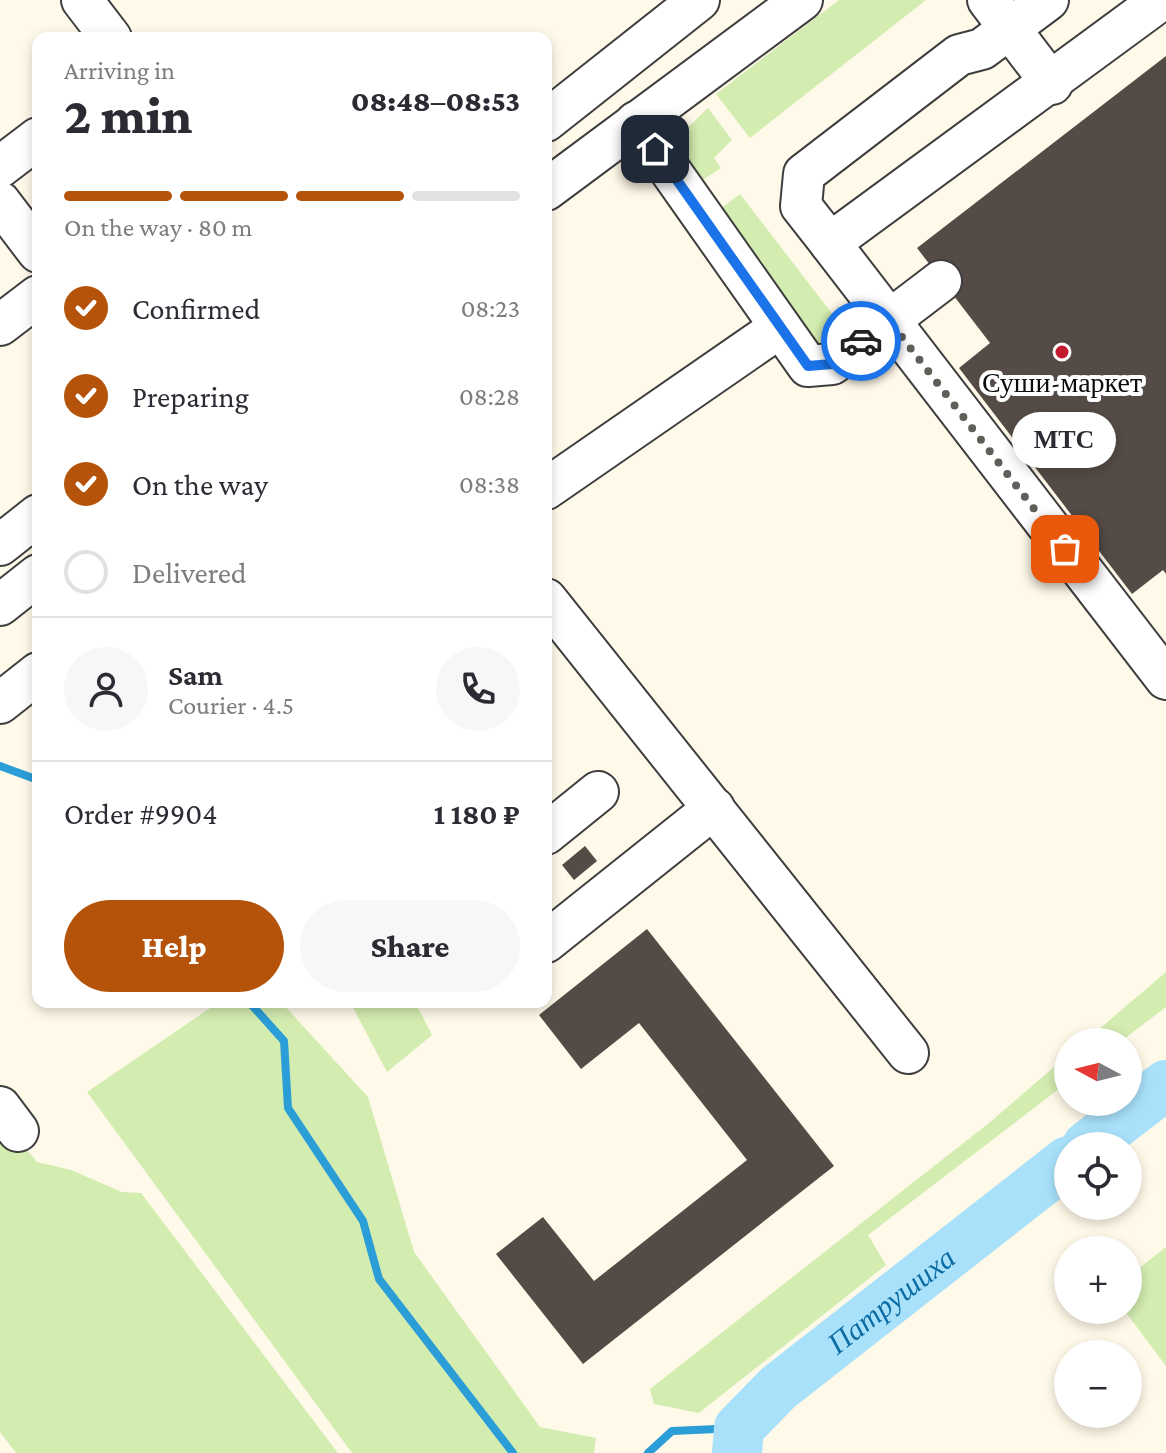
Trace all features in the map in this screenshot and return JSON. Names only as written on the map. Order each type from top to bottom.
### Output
[{"type":"street","points":[[82,0],[106,32]]},
{"type":"street","points":[[552,116],[699,0]]},
{"type":"street","points":[[552,185],[802,0]]},
{"type":"street","points":[[1048,0],[998,14],[982,49],[959,55],[804,174],[801,206],[1166,678]]},
{"type":"street","points":[[830,243],[1052,84],[1161,0]]},
{"type":"street","points":[[998,14],[1052,84]]},
{"type":"street","points":[[636,122],[808,366],[832,364],[941,281]]},
{"type":"street","points":[[0,167],[32,143]]},
{"type":"street","points":[[0,202],[32,244]]},
{"type":"street","points":[[0,325],[32,301]]},
{"type":"street","points":[[552,485],[779,328]]},
{"type":"street","points":[[0,545],[32,520]]},
{"type":"street","points":[[552,606],[908,1053]]},
{"type":"street","points":[[0,703],[32,678]]},
{"type":"street","points":[[552,829],[598,792]]},
{"type":"street","points":[[552,937],[714,808]]},
{"type":"green space","points":[[839,0],[926,0],[750,138],[716,94]]},
{"type":"green space","points":[[708,108],[732,140],[714,158],[721,168],[692,187],[676,148],[682,133]]},
{"type":"green space","points":[[740,194],[850,337],[835,349],[814,347],[711,216]]},
{"type":"green space","points":[[1166,972],[1166,1007],[1138,1028],[1100,1028]]},
{"type":"green space","points":[[210,1008],[286,1008],[368,1097],[414,1252],[540,1427],[596,1438],[594,1453],[352,1453],[87,1092]]},
{"type":"green space","points":[[353,1008],[418,1008],[432,1035],[387,1072]]},
{"type":"green space","points":[[1054,1067],[1054,1093],[868,1235],[886,1265],[699,1413],[654,1404],[650,1389],[989,1123]]},
{"type":"green space","points":[[9,1128],[37,1162],[71,1170],[122,1192],[141,1193],[338,1453],[16,1453],[0,1432],[0,1136]]},
{"type":"green space","points":[[1166,1247],[1166,1366],[1134,1324],[1142,1324],[1142,1266]]},
{"type":"building","points":[[1166,56],[1166,574],[1163,570],[1132,594],[959,368],[990,343],[917,248]]},
{"type":"building","points":[[585,846],[597,861],[574,880],[562,865]]},
{"type":"building","points":[[647,929],[834,1166],[583,1364],[496,1254],[543,1217],[594,1281],[747,1160],[639,1023],[581,1069],[539,1015],[552,1008],[552,1005]]},
{"type":"waterway","points":[[0,766],[32,778]]},
{"type":"waterway","points":[[254,1008],[284,1041],[288,1108],[363,1221],[379,1279],[513,1453]]},
{"type":"waterway","name":"Патрушиха","points":[[1105,1132],[1166,1085]]},
{"type":"waterway","name":"Патрушиха","points":[[737,1453],[739,1428],[778,1388],[1054,1172]]},
{"type":"waterway","points":[[648,1453],[672,1431],[739,1428]]},
{"type":"way so far","points":[[861,341],[888,319],[1065,549]]},
{"type":"place","name":"Суши-маркет","points":[[1062,352]]},
{"type":"place","name":"МТС","points":[[1065,549]]},
{"type":"route","points":[[655,149],[808,366],[832,364],[861,341]]}]
